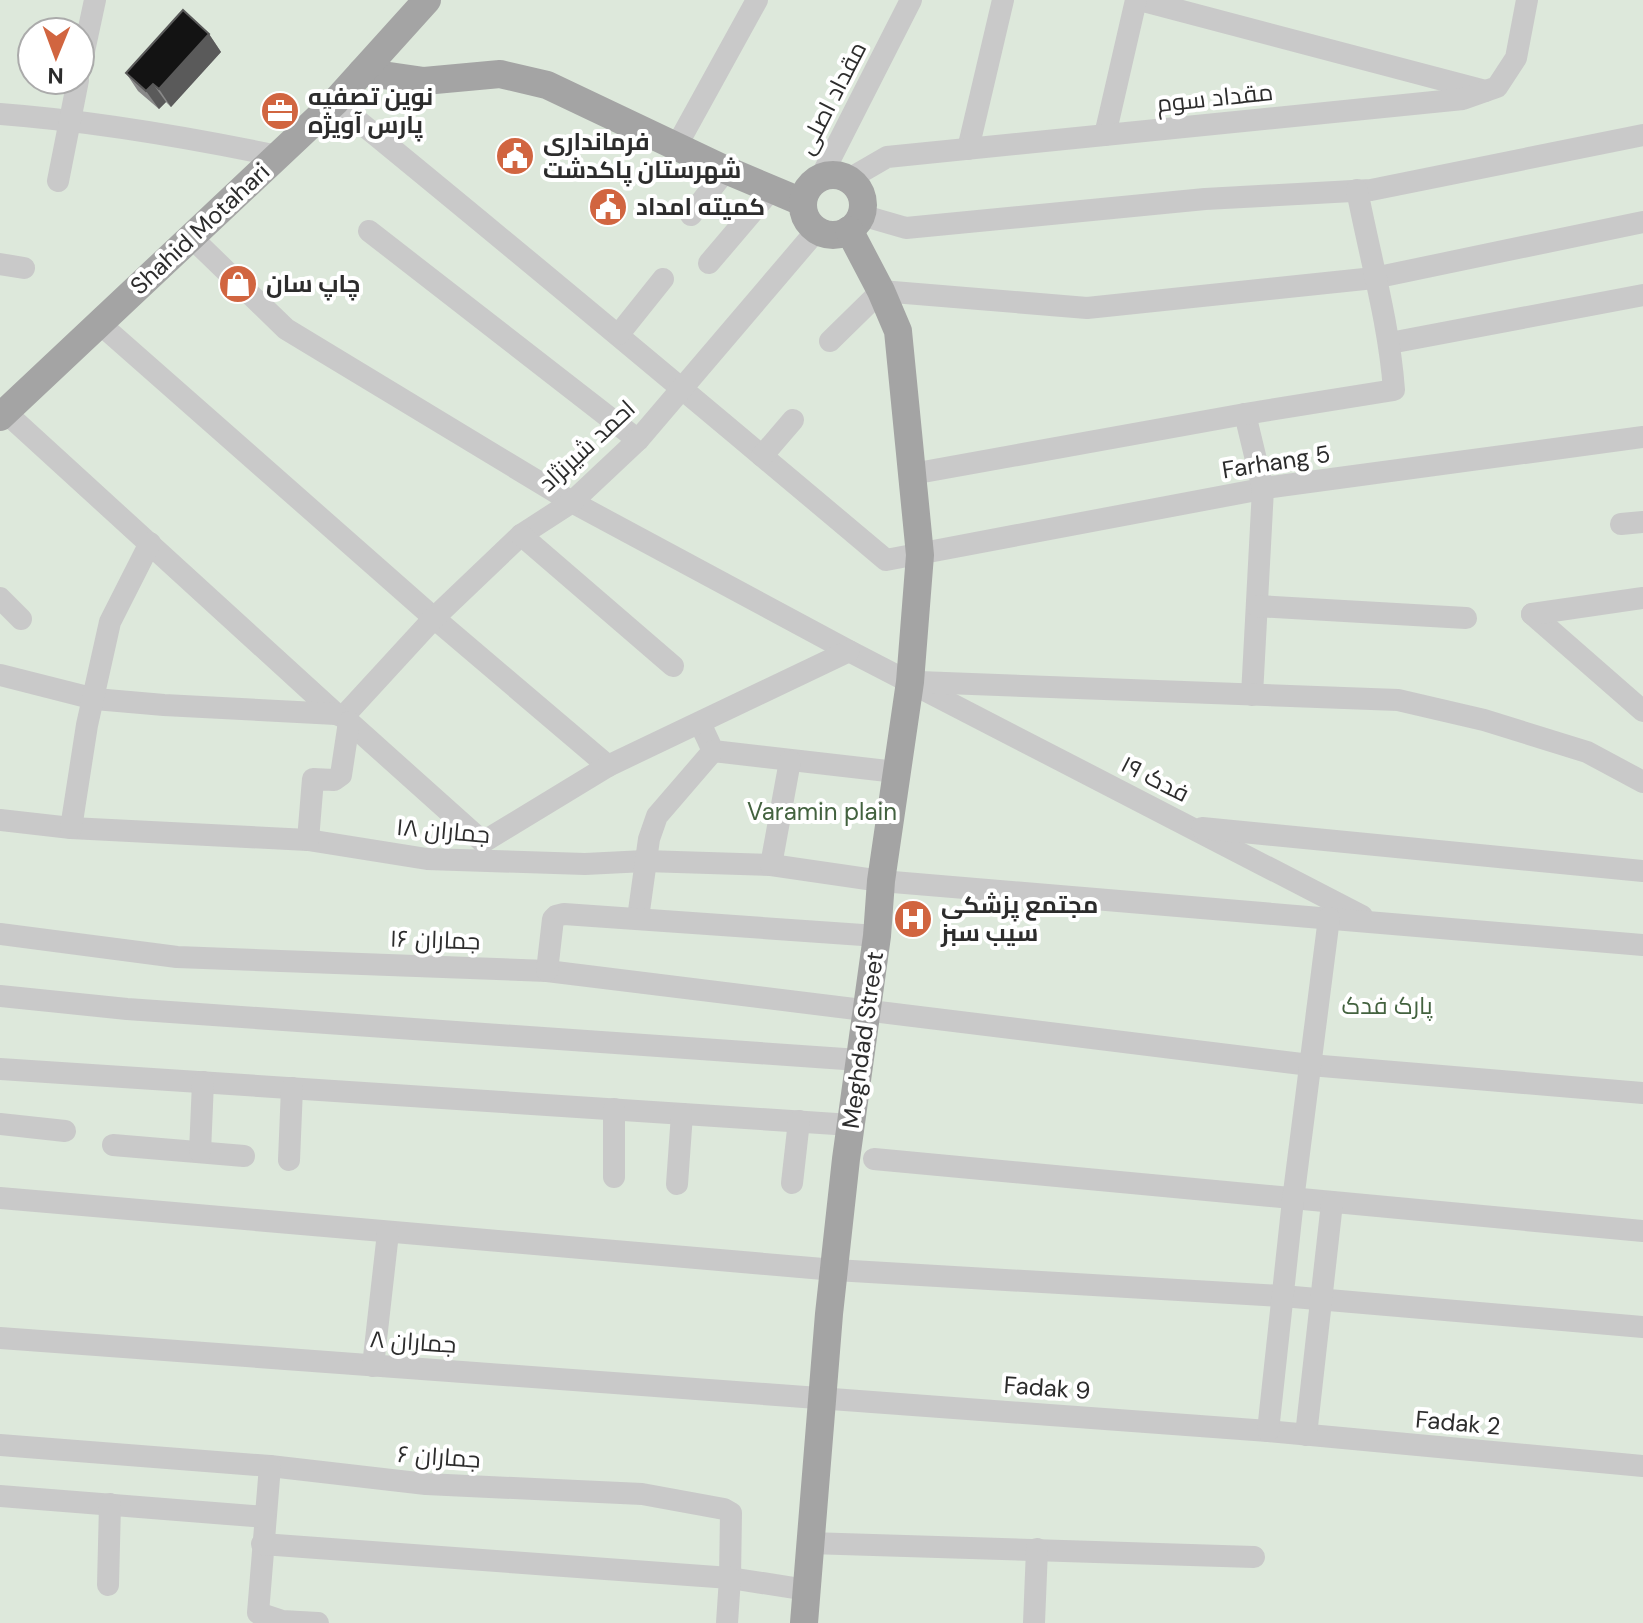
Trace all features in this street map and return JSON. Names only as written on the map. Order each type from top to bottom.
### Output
[{"type":"main road","name":"Shahid Motahari","points":[[2,414],[335,102],[427,0]]},
{"type":"main road","points":[[362,72],[424,81],[500,74],[547,85],[726,170],[802,202]]},
{"type":"main road","points":[[835,178],[861,195],[855,223],[838,235],[827,235],[817,230],[803,213],[802,202],[805,192],[835,178]]},
{"type":"main road","name":"Meghdad Street","points":[[804,1623],[835,1270],[877,936],[881,881],[910,682],[920,555],[898,331],[855,223]]},
{"type":"street","points":[[676,147],[757,0]]},
{"type":"street","name":"مقداد اصلی","points":[[835,178],[911,0]]},
{"type":"street","points":[[968,149],[1003,0]]},
{"type":"street","points":[[1105,135],[1138,0],[1485,91],[1497,87],[1516,58],[1527,0]]},
{"type":"street","name":"مقداد سوم","points":[[835,178],[887,157],[1463,99],[1485,91]]},
{"type":"street","points":[[58,181],[75,96]]},
{"type":"street","name":"Farhang 5","points":[[335,102],[619,334],[680,389],[886,560],[1263,489],[1643,437]]},
{"type":"street","points":[[0,114],[70,119],[278,156]]},
{"type":"street","points":[[855,223],[906,228],[1205,199],[1371,190],[1643,135]]},
{"type":"street","points":[[691,215],[726,170]]},
{"type":"street","points":[[709,263],[771,190]]},
{"type":"street","points":[[912,474],[1394,390],[1390,343],[1357,190]]},
{"type":"street","points":[[830,341],[881,291],[1087,308],[1374,278],[1643,222]]},
{"type":"street","name":"احمد شیرنژاد","points":[[343,717],[434,618],[521,535],[572,502],[638,440],[817,230]]},
{"type":"street","points":[[369,231],[638,440]]},
{"type":"street","name":"فدک ۱۹","points":[[191,237],[286,329],[572,502],[849,651],[1376,923]]},
{"type":"street","points":[[0,264],[24,268]]},
{"type":"street","points":[[619,334],[663,279]]},
{"type":"street","points":[[1390,343],[1643,295]]},
{"type":"street","points":[[99,323],[434,618],[608,766]]},
{"type":"street","points":[[2,414],[343,717],[483,851],[608,766],[849,651]]},
{"type":"street","points":[[1245,414],[1263,489],[1252,695]]},
{"type":"street","points":[[762,456],[793,420]]},
{"type":"street","points":[[521,535],[673,666]]},
{"type":"street","points":[[71,828],[87,725],[110,622],[150,543]]},
{"type":"street","points":[[0,598],[21,619]]},
{"type":"street","points":[[1643,598],[1532,614],[1643,711]]},
{"type":"street","points":[[1257,606],[1466,618]]},
{"type":"street","points":[[0,675],[95,699],[343,717]]},
{"type":"street","points":[[910,682],[1398,700],[1484,720],[1587,752],[1643,782]]},
{"type":"street","points":[[308,840],[313,779],[334,780],[341,775],[343,717]]},
{"type":"street","points":[[700,723],[713,751]]},
{"type":"street","points":[[713,751],[896,772]]},
{"type":"street","points":[[638,918],[649,839],[657,816],[713,751]]},
{"type":"street","points":[[771,865],[790,761]]},
{"type":"street","name":"جماران ۱۸","points":[[0,820],[71,828],[308,840],[427,859],[483,851],[585,864],[645,861],[771,865],[881,881],[1643,945]]},
{"type":"street","points":[[1190,827],[1643,871]]},
{"type":"street","points":[[547,971],[553,919],[556,916],[638,918],[877,936]]},
{"type":"street","points":[[1268,1431],[1293,1200],[1329,918]]},
{"type":"street","name":"جماران ۱۶","points":[[0,934],[177,957],[547,971],[1310,1065],[1643,1093]]},
{"type":"street","points":[[0,996],[143,1010],[859,1060]]},
{"type":"street","points":[[0,1069],[851,1125]]},
{"type":"street","points":[[200,1152],[203,1082]]},
{"type":"street","points":[[289,1160],[292,1088]]},
{"type":"street","points":[[614,1109],[614,1177]]},
{"type":"street","points":[[677,1184],[682,1114]]},
{"type":"street","points":[[792,1183],[799,1121]]},
{"type":"street","points":[[0,1124],[65,1131]]},
{"type":"street","points":[[113,1145],[244,1156]]},
{"type":"street","points":[[874,1159],[1643,1231]]},
{"type":"street","points":[[0,1198],[835,1270],[1282,1296],[1643,1327]]},
{"type":"street","points":[[1306,1435],[1332,1203]]},
{"type":"street","points":[[373,1366],[388,1233]]},
{"type":"street","name":"جماران ۸","points":[[0,1338],[823,1398]]},
{"type":"street","name":"Fadak 9","points":[[823,1398],[1268,1431]]},
{"type":"street","name":"Fadak 2","points":[[1268,1431],[1643,1466]]},
{"type":"street","name":"جماران ۶","points":[[0,1445],[270,1466],[426,1484],[642,1494],[724,1509],[731,1513],[730,1578]]},
{"type":"street","points":[[270,1466],[258,1613],[282,1621],[318,1623]]},
{"type":"street","points":[[0,1496],[265,1517]]},
{"type":"street","points":[[108,1585],[110,1504]]},
{"type":"street","points":[[809,1543],[1254,1557]]},
{"type":"street","points":[[262,1544],[730,1578],[807,1590]]},
{"type":"street","points":[[1034,1623],[1037,1549]]},
{"type":"street","points":[[727,1623],[730,1578]]},
{"type":"green space","name":"Varamin plain","points":[[0,0],[1643,0],[1643,1623],[0,1623]]},
{"type":"building","points":[[183,10],[209,34],[159,89],[153,84],[146,91],[126,73]]},
{"type":"place","name":"نوین تصفیه پارس آویژه","points":[[280,111]]},
{"type":"place","name":"فرمانداری شهرستان پاکدشت","points":[[515,156]]},
{"type":"place","name":"کمیته امداد","points":[[608,207]]},
{"type":"place","name":"چاپ سان","points":[[238,284]]},
{"type":"place","name":"مجتمع پزشکی سیب سبز","points":[[913,919]]},
{"type":"park label","name":"پارک فدک","points":[[1387,1006]]}]
